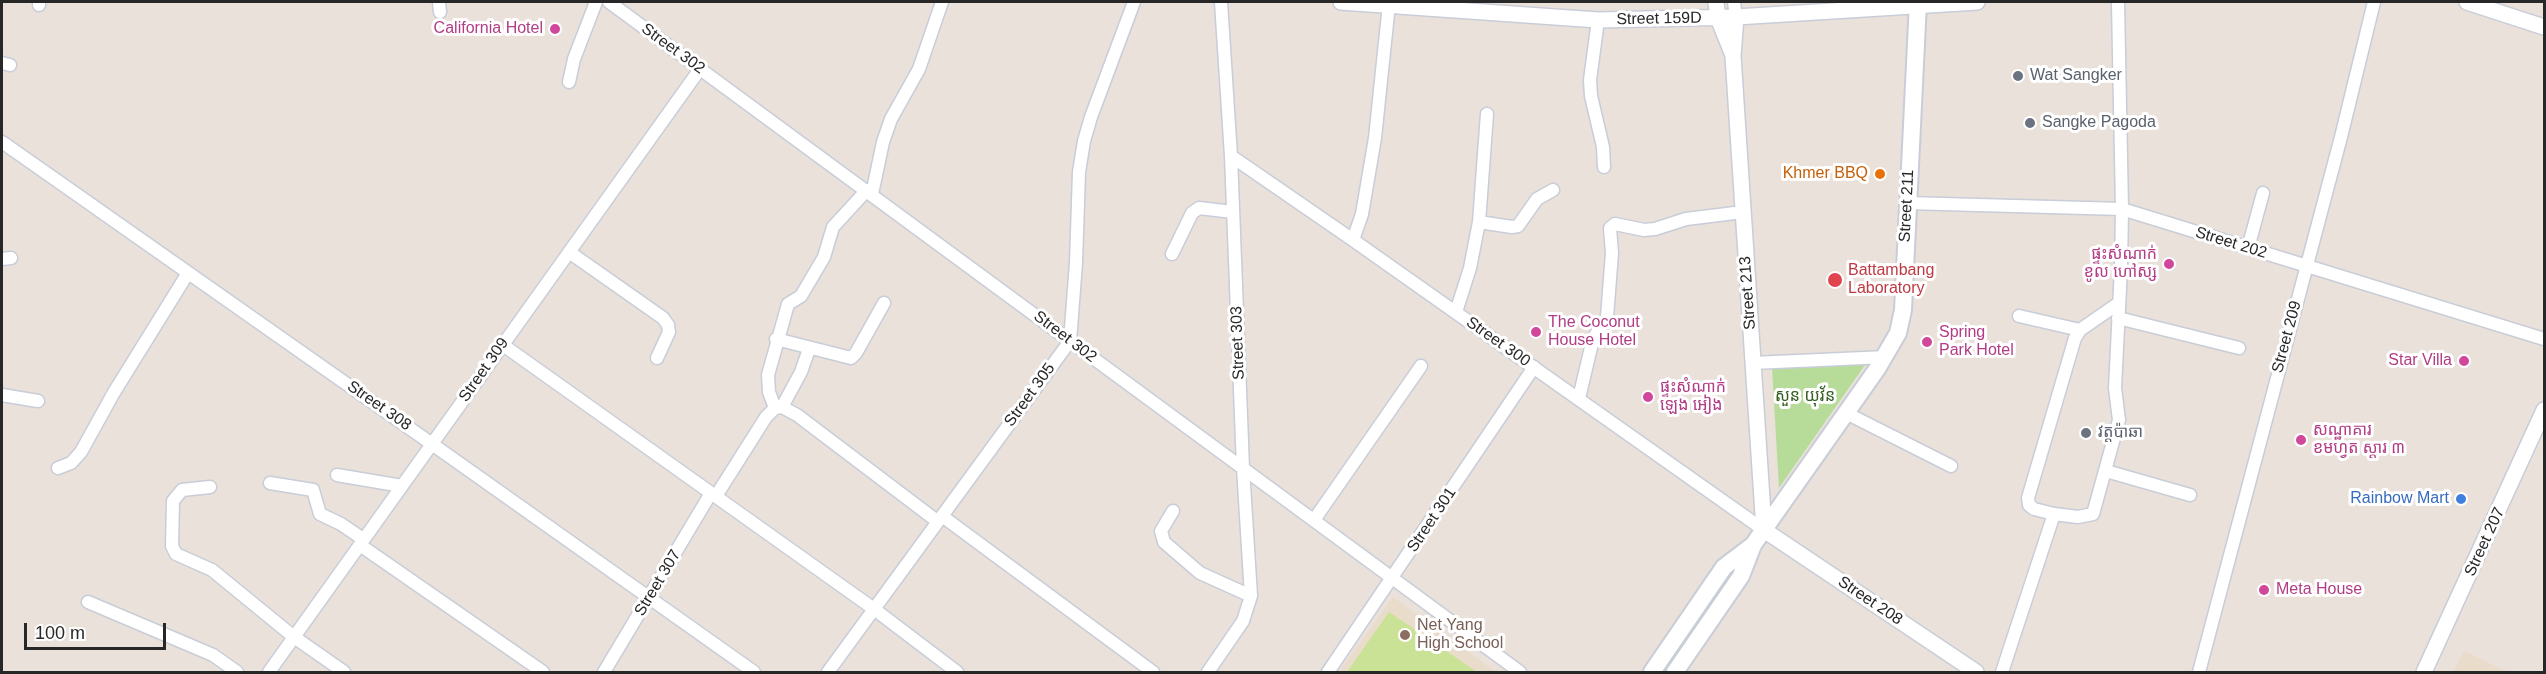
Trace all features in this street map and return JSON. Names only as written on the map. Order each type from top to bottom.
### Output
[{"type":"main road","name":"Street 211","points":[[1675,672],[1741,576],[1754,545],[1886,357],[1898,333],[1903,310],[1918,3]]},
{"type":"main road","name":"Street 211","points":[[1652,672],[1724,567],[1754,545]]},
{"type":"street","points":[[569,82],[574,58],[596,2]]},
{"type":"street","name":"Street 302","points":[[609,2],[1520,672]]},
{"type":"street","points":[[942,2],[919,69],[891,119],[869,192],[833,227],[824,257],[805,290],[801,296],[788,304],[776,339],[768,375],[769,392],[779,407],[797,415],[1153,672]]},
{"type":"street","points":[[1070,341],[1076,263],[1079,172],[1084,141],[1134,2]]},
{"type":"street","name":"Street 303","points":[[1208,672],[1243,621],[1251,596],[1243,468],[1231,156],[1221,2]]},
{"type":"street","name":"Street 159D","points":[[1341,2],[1598,20],[1718,18],[1918,3],[1977,2]]},
{"type":"street","name":"Street 213","points":[[1716,2],[1718,18],[1733,56]]},
{"type":"street","name":"Street 213","points":[[1734,2],[1736,17],[1733,56],[1764,530]]},
{"type":"street","points":[[2118,2],[2122,209],[2119,303],[2115,388],[2119,420],[2093,514],[2079,517],[2034,509],[2029,505],[2028,498],[2075,338],[2080,330],[2119,303]]},
{"type":"street","name":"Street 209","points":[[2199,672],[2341,137],[2374,2]]},
{"type":"street","points":[[2467,2],[2544,27]]},
{"type":"street","points":[[1353,240],[1362,214],[1375,138],[1389,4]]},
{"type":"street","points":[[1598,20],[1590,80],[1591,96],[1603,147],[1604,167]]},
{"type":"street","name":"Street 309","points":[[269,672],[700,69]]},
{"type":"street","points":[[1456,312],[1470,267],[1479,222],[1487,114]]},
{"type":"street","name":"Street 308","points":[[2,142],[754,672]]},
{"type":"street","name":"Street 300","points":[[1231,156],[1764,530]]},
{"type":"street","points":[[1479,222],[1518,226],[1539,196],[1553,190]]},
{"type":"street","points":[[2248,248],[2263,193]]},
{"type":"street","name":"Street 202","points":[[1907,203],[2122,209],[2544,339]]},
{"type":"street","points":[[1172,254],[1192,213],[1199,208],[1233,212]]},
{"type":"street","points":[[1579,398],[1593,339],[1607,317],[1612,254],[1610,228],[1615,224],[1644,230],[1655,229],[1686,219],[1743,212]]},
{"type":"street","points":[[569,252],[663,318],[669,332],[657,358]]},
{"type":"street","points":[[58,468],[71,462],[81,452],[113,394],[188,273]]},
{"type":"street","points":[[776,339],[851,358],[884,303]]},
{"type":"street","points":[[2019,316],[2080,330]]},
{"type":"street","points":[[2118,318],[2239,348]]},
{"type":"street","name":"Street 305","points":[[828,672],[1070,341]]},
{"type":"street","points":[[503,345],[874,609],[957,672]]},
{"type":"street","name":"Street 307","points":[[604,672],[713,495],[766,417],[779,407],[801,372],[809,349]]},
{"type":"street","points":[[1753,363],[1886,357]]},
{"type":"street","points":[[1314,520],[1421,366]]},
{"type":"street","name":"Street 301","points":[[1328,672],[1393,579],[1534,367]]},
{"type":"street","points":[[2,395],[38,401]]},
{"type":"street","name":"Street 207","points":[[2424,672],[2544,410]]},
{"type":"street","points":[[1846,413],[1951,466]]},
{"type":"street","points":[[2106,471],[2190,495]]},
{"type":"street","points":[[337,475],[402,486]]},
{"type":"street","points":[[270,483],[314,490],[320,514],[341,524],[362,542],[543,672]]},
{"type":"street","points":[[210,487],[182,490],[172,501],[172,546],[176,554],[212,570],[294,637],[344,672]]},
{"type":"street","points":[[1173,512],[1161,531],[1164,542],[1200,573],[1251,596]]},
{"type":"street","points":[[2002,672],[2054,514]]},
{"type":"street","name":"Street 208","points":[[1764,530],[1976,672]]},
{"type":"street","points":[[87,602],[213,656],[237,672]]},
{"type":"shaded area","name":"Net Yang High School","points":[[1393,597],[1496,672],[1339,672]]},
{"type":"shaded area","points":[[2464,651],[2507,672],[2453,672]]},
{"type":"green space","name":"សួន យុវ័ន","points":[[1865,365],[1837,405],[1779,488],[1772,368]]},
{"type":"green space","name":"Net Yang High School","points":[[1389,612],[1477,672],[1347,672]]},
{"type":"place","name":"California Hotel","points":[[555,29]]},
{"type":"place","name":"Wat Sangker","points":[[2018,76]]},
{"type":"place","name":"Sangke Pagoda","points":[[2030,123]]},
{"type":"place","name":"Khmer BBQ","points":[[1880,174]]},
{"type":"place","name":"ផ្ទះសំណាក់ ខូល ហៅស្ស","points":[[2169,264]]},
{"type":"place","name":"Battambang Laboratory","points":[[1835,280]]},
{"type":"place","name":"The Coconut House Hotel","points":[[1536,332]]},
{"type":"place","name":"Spring Park Hotel","points":[[1927,342]]},
{"type":"place","name":"Star Villa","points":[[2464,361]]},
{"type":"place","name":"ផ្ទះសំណាក់ ឡេង អៀង","points":[[1648,397]]},
{"type":"place","name":"វត្តប៉ាឆា","points":[[2086,433]]},
{"type":"place","name":"សណ្ឋាគារ ខមហ្វត ស្តារ ៣","points":[[2301,440]]},
{"type":"place","name":"Rainbow Mart","points":[[2461,499]]},
{"type":"place","name":"Meta House","points":[[2264,590]]},
{"type":"place","name":"Net Yang High School","points":[[1405,635]]}]
